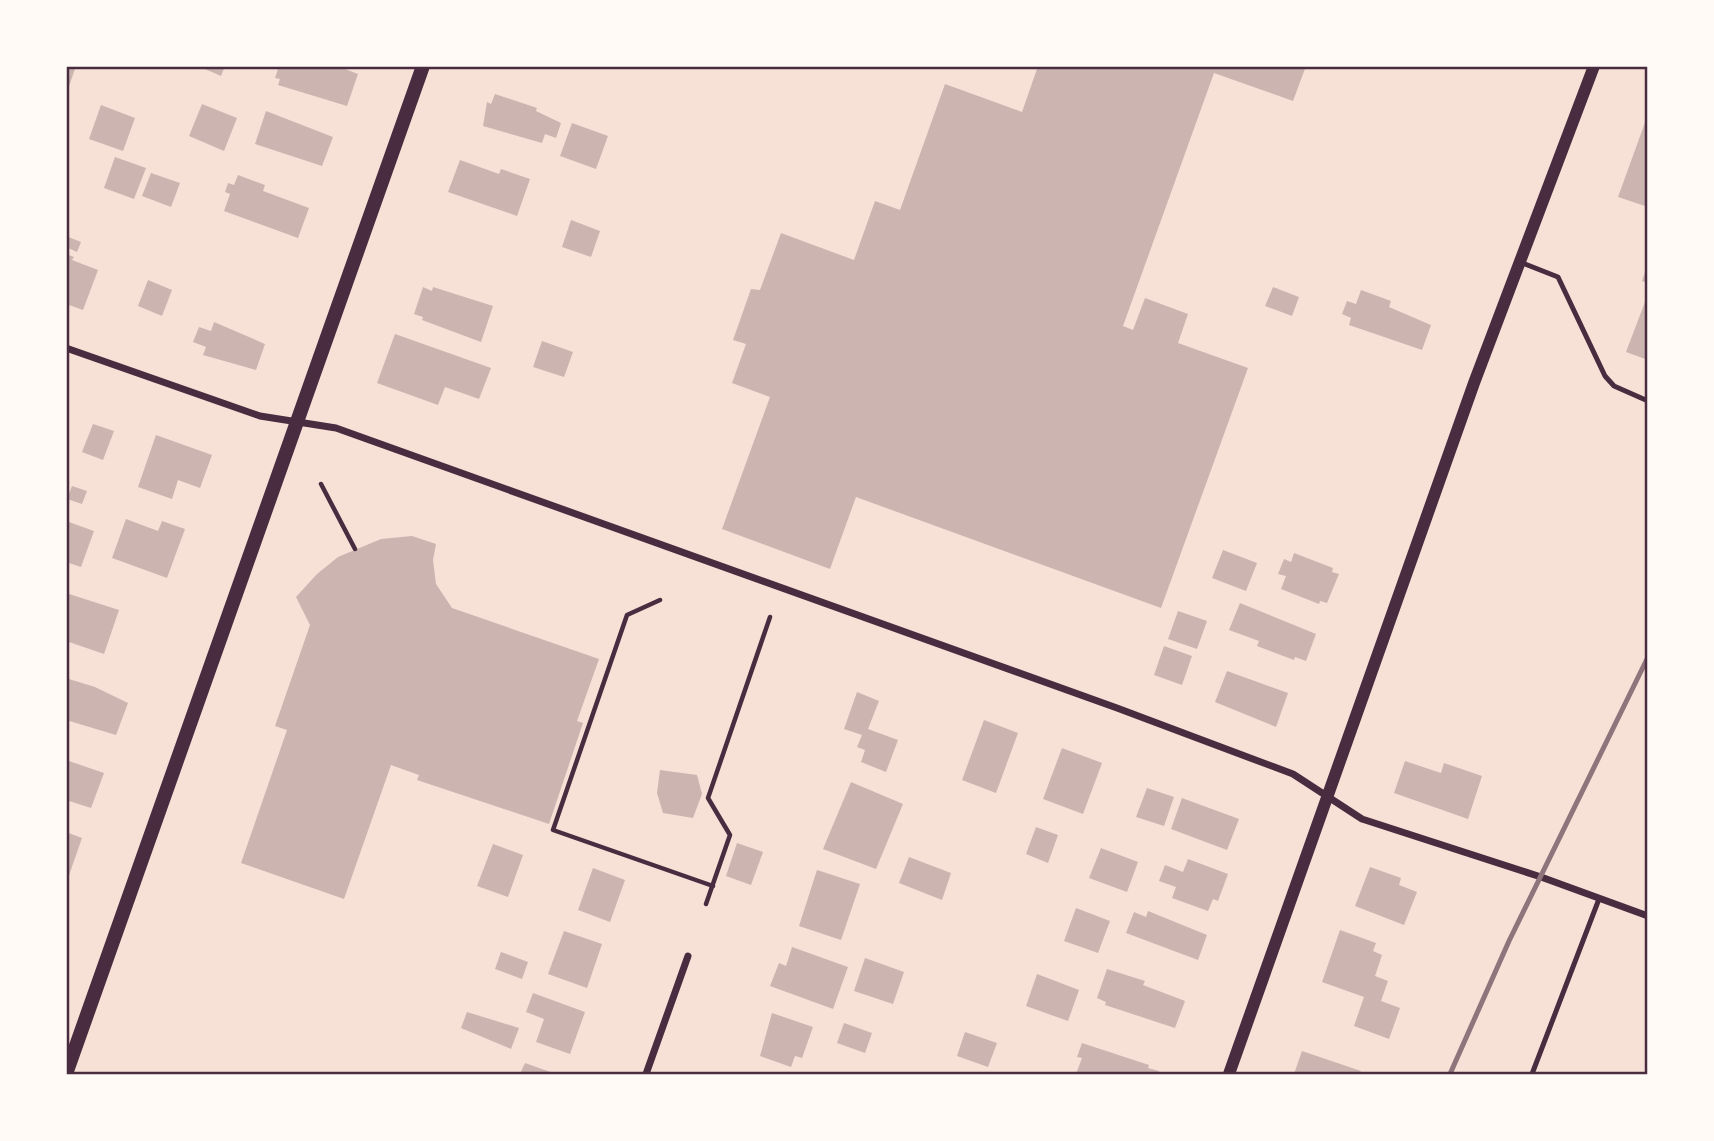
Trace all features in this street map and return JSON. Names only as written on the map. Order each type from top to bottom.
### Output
[{"type":"main road","points":[[66,1074],[299,424],[423,66]]},
{"type":"street","points":[[1229,1074],[1520,262],[1594,66]]},
{"type":"street","points":[[66,348],[245,411],[299,424],[336,428],[1117,708],[1293,774],[1362,819],[1647,916]]},
{"type":"street","points":[[646,1074],[688,956]]},
{"type":"lane","points":[[1520,262],[1558,277],[1582,333],[1605,376],[1614,386],[1647,401]]},
{"type":"lane","points":[[1532,1074],[1599,899]]},
{"type":"path","points":[[321,484],[355,549]]},
{"type":"path","points":[[660,600],[627,615],[553,830],[713,886]]},
{"type":"path","points":[[706,904],[730,835],[708,798],[770,617]]},
{"type":"building","points":[[66,66],[76,66],[67,92],[66,92]]},
{"type":"building","points":[[198,66],[225,66],[221,76]]},
{"type":"building","points":[[279,66],[337,66],[358,74],[347,106],[278,85],[280,79],[275,78]]},
{"type":"building","points":[[1038,66],[1306,66],[1293,101],[1214,73],[1123,326],[1133,330],[1145,298],[1188,314],[1178,343],[1248,368],[1161,608],[856,497],[830,569],[722,529],[770,397],[732,383],[746,344],[733,340],[751,289],[760,290],[781,233],[854,260],[875,201],[900,210],[945,84],[1022,112]]},
{"type":"building","points":[[495,94],[537,108],[536,111],[561,123],[556,138],[545,134],[542,143],[483,126],[487,102],[491,104]]},
{"type":"building","points":[[202,104],[237,118],[224,151],[189,136]]},
{"type":"building","points":[[101,105],[135,118],[123,151],[89,139]]},
{"type":"building","points":[[266,111],[333,137],[322,166],[255,144]]},
{"type":"building","points":[[1648,117],[1648,207],[1618,197]]},
{"type":"building","points":[[572,123],[608,136],[596,169],[560,156]]},
{"type":"building","points":[[115,157],[146,168],[134,199],[104,188]]},
{"type":"building","points":[[460,160],[499,174],[501,169],[530,179],[517,216],[448,192]]},
{"type":"building","points":[[151,173],[180,183],[171,207],[142,196]]},
{"type":"building","points":[[238,175],[265,185],[263,191],[309,208],[298,238],[224,211],[230,194],[225,192],[228,183],[234,185]]},
{"type":"building","points":[[571,220],[600,231],[591,257],[562,247]]},
{"type":"building","points":[[66,236],[81,242],[77,252],[66,247]]},
{"type":"building","points":[[66,254],[74,257],[72,260],[98,270],[83,310],[66,304]]},
{"type":"building","points":[[1648,266],[1648,283],[1642,281]]},
{"type":"building","points":[[148,280],[172,290],[162,316],[138,306]]},
{"type":"building","points":[[423,287],[432,291],[433,287],[493,306],[481,342],[422,320],[423,317],[414,314]]},
{"type":"building","points":[[1273,287],[1299,297],[1292,316],[1265,306]]},
{"type":"building","points":[[1361,290],[1391,301],[1389,307],[1431,325],[1422,350],[1349,325],[1351,318],[1342,314],[1347,301],[1356,304]]},
{"type":"building","points":[[1648,294],[1648,360],[1626,352]]},
{"type":"building","points":[[214,322],[265,344],[256,370],[203,355],[206,347],[193,342],[199,327],[211,331]]},
{"type":"building","points":[[395,334],[491,368],[479,399],[445,387],[438,405],[377,383]]},
{"type":"building","points":[[542,341],[573,352],[564,377],[533,367]]},
{"type":"building","points":[[93,424],[114,431],[103,460],[82,452]]},
{"type":"building","points":[[156,435],[212,455],[200,488],[178,480],[172,499],[138,487]]},
{"type":"building","points":[[72,486],[87,491],[82,504],[67,499]]},
{"type":"building","points":[[126,519],[158,531],[162,521],[185,529],[167,578],[112,558]]},
{"type":"building","points":[[66,521],[94,531],[81,567],[66,562]]},
{"type":"building","points":[[412,536],[436,544],[433,560],[436,584],[452,608],[599,659],[577,721],[583,723],[549,824],[417,780],[419,775],[391,765],[344,899],[241,863],[287,730],[275,726],[310,625],[296,597],[317,574],[338,557],[381,539]]},
{"type":"building","points":[[1223,550],[1257,563],[1246,591],[1212,578]]},
{"type":"building","points":[[1294,553],[1333,568],[1332,572],[1339,574],[1327,603],[1320,601],[1319,604],[1281,589],[1286,576],[1278,574],[1284,559],[1291,562]]},
{"type":"building","points":[[66,593],[119,610],[104,654],[66,641]]},
{"type":"building","points":[[1240,603],[1316,634],[1306,661],[1295,657],[1294,660],[1257,646],[1259,641],[1229,630]]},
{"type":"building","points":[[1178,611],[1207,621],[1197,649],[1168,639]]},
{"type":"building","points":[[1164,646],[1192,656],[1182,685],[1154,675]]},
{"type":"building","points":[[1227,671],[1288,693],[1276,727],[1215,702]]},
{"type":"building","points":[[69,679],[95,687],[128,703],[116,735],[66,720]]},
{"type":"building","points":[[857,692],[879,701],[868,729],[898,740],[886,772],[861,762],[865,750],[857,747],[862,735],[844,729]]},
{"type":"building","points":[[984,720],[1018,733],[996,793],[962,780]]},
{"type":"building","points":[[1062,748],[1102,763],[1083,814],[1043,799]]},
{"type":"building","points":[[66,760],[104,773],[91,808],[66,800]]},
{"type":"building","points":[[1405,761],[1441,773],[1444,763],[1482,776],[1468,819],[1394,793]]},
{"type":"building","points":[[660,770],[697,775],[702,794],[693,818],[663,813],[657,793]]},
{"type":"building","points":[[851,782],[903,804],[876,869],[823,849]]},
{"type":"building","points":[[1147,788],[1174,797],[1164,826],[1136,817]]},
{"type":"building","points":[[1182,798],[1239,819],[1227,850],[1171,829]]},
{"type":"building","points":[[1036,827],[1058,835],[1048,863],[1026,854]]},
{"type":"building","points":[[66,832],[82,838],[67,881],[66,881]]},
{"type":"building","points":[[737,843],[763,852],[751,885],[726,876]]},
{"type":"building","points":[[493,844],[523,855],[508,897],[477,886]]},
{"type":"building","points":[[1101,848],[1138,862],[1127,892],[1089,878]]},
{"type":"building","points":[[909,857],[951,873],[942,900],[899,883]]},
{"type":"building","points":[[1188,859],[1228,874],[1218,901],[1213,899],[1208,911],[1172,898],[1176,887],[1159,881],[1165,865],[1183,872]]},
{"type":"building","points":[[1370,867],[1401,878],[1399,885],[1417,892],[1404,925],[1355,906]]},
{"type":"building","points":[[593,868],[625,880],[610,922],[578,910]]},
{"type":"building","points":[[817,870],[860,884],[841,940],[799,926]]},
{"type":"building","points":[[1076,908],[1110,921],[1098,953],[1064,941]]},
{"type":"building","points":[[1148,911],[1207,935],[1198,960],[1126,933],[1134,912],[1146,917]]},
{"type":"building","points":[[1340,930],[1376,943],[1373,951],[1382,955],[1375,976],[1388,981],[1381,1001],[1400,1008],[1389,1039],[1354,1026],[1364,997],[1322,982]]},
{"type":"building","points":[[564,931],[602,944],[587,988],[548,974]]},
{"type":"building","points":[[792,947],[848,967],[833,1009],[770,986],[779,963],[786,966]]},
{"type":"building","points":[[501,952],[528,962],[522,979],[495,969]]},
{"type":"building","points":[[865,958],[904,972],[893,1004],[854,991]]},
{"type":"building","points":[[1107,969],[1145,981],[1143,985],[1185,1001],[1175,1028],[1105,1005],[1106,1002],[1097,998]]},
{"type":"building","points":[[1037,974],[1079,990],[1068,1021],[1026,1006]]},
{"type":"building","points":[[533,993],[585,1012],[570,1054],[536,1042],[544,1019],[526,1012]]},
{"type":"building","points":[[467,1012],[519,1028],[511,1049],[461,1028]]},
{"type":"building","points":[[772,1013],[813,1027],[802,1058],[795,1056],[791,1067],[760,1056]]},
{"type":"building","points":[[844,1023],[872,1033],[865,1053],[837,1043]]},
{"type":"building","points":[[965,1032],[997,1043],[988,1067],[957,1056]]},
{"type":"building","points":[[1082,1043],[1149,1065],[1148,1068],[1159,1071],[1158,1074],[1076,1074],[1082,1058],[1077,1057]]},
{"type":"building","points":[[1302,1051],[1361,1071],[1359,1074],[1294,1074]]},
{"type":"building","points":[[525,1063],[556,1074],[520,1074]]},
{"type":"railway","points":[[1450,1074],[1509,941],[1648,657]]}]
